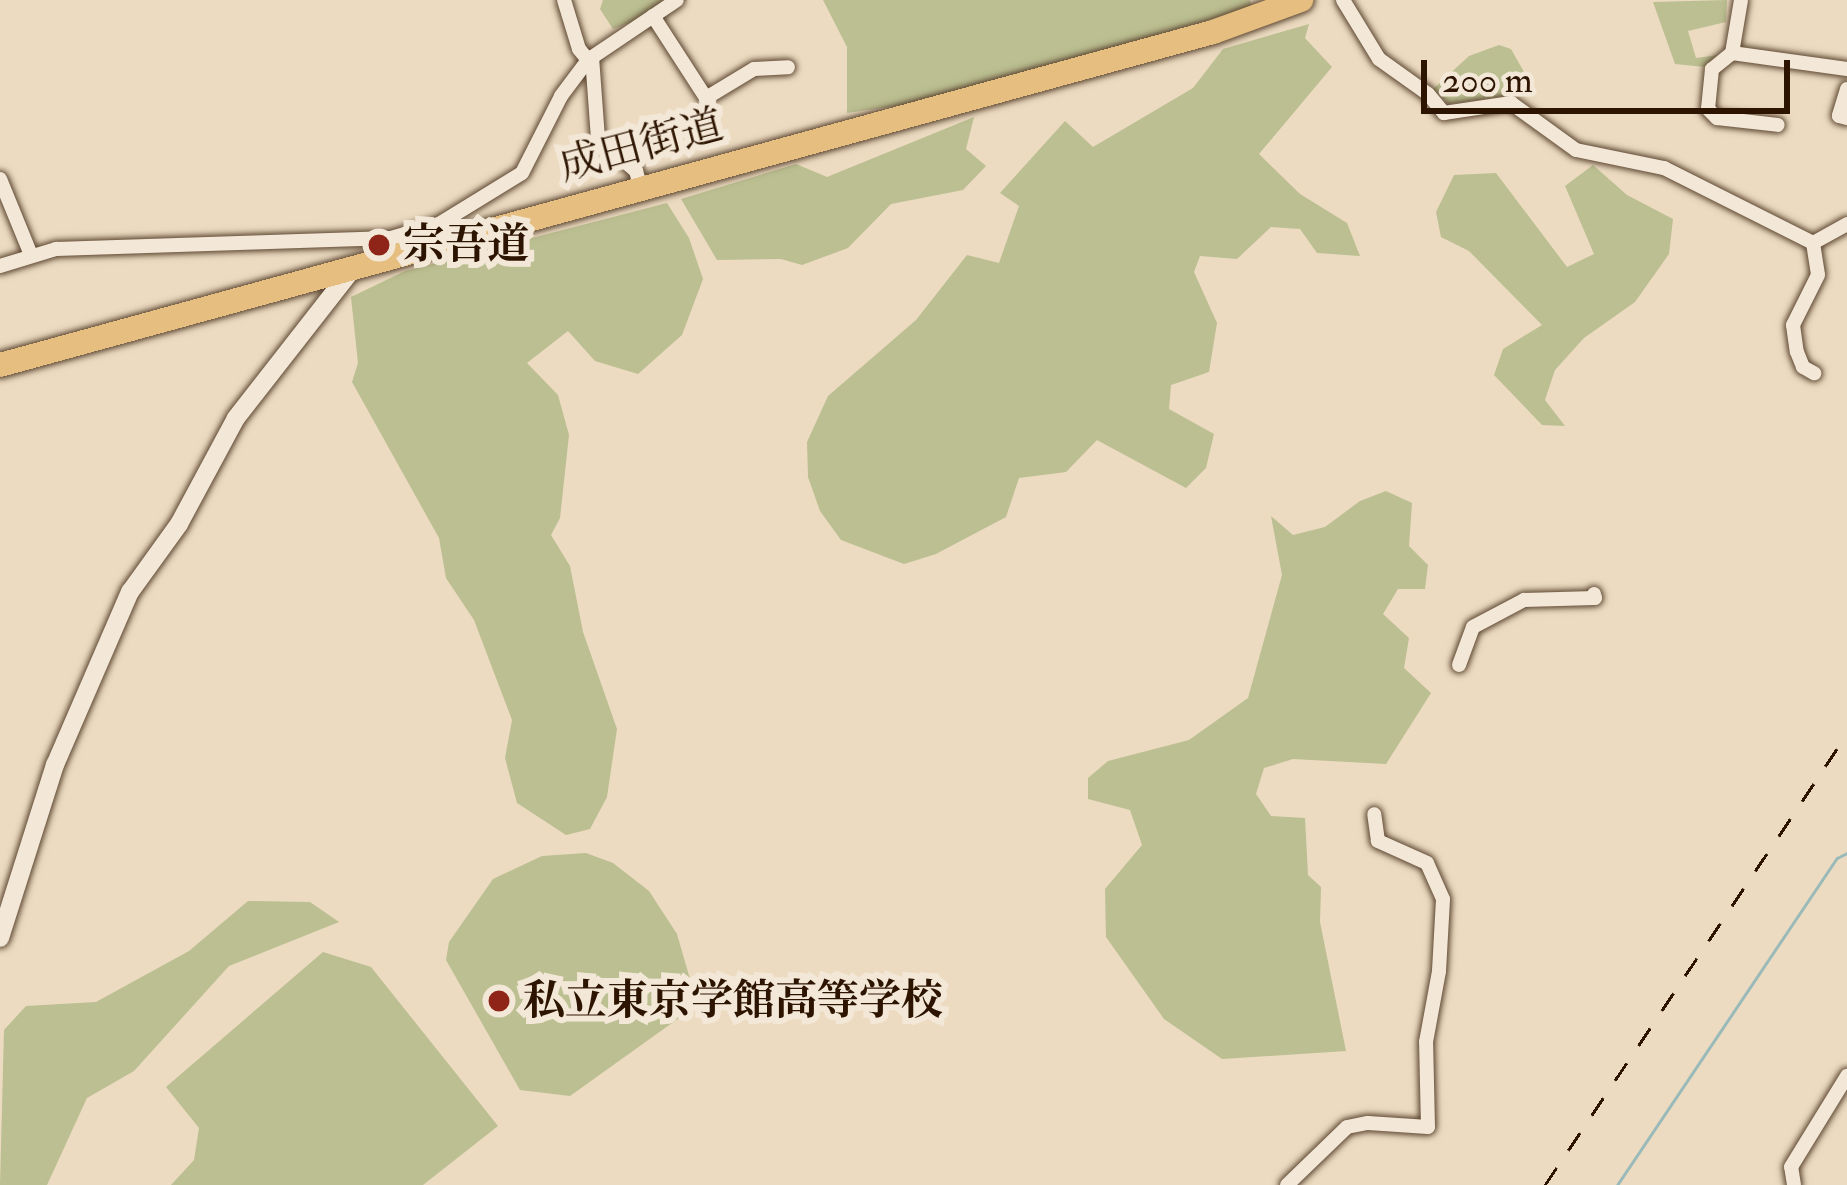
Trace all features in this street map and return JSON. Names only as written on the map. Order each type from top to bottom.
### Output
[{"type":"highway","name":"成田街道","points":[[0,365],[357,263],[387,247],[641,188],[1213,32],[1300,0]]},
{"type":"street","points":[[564,0],[579,49],[590,58],[598,140],[636,171],[641,188]]},
{"type":"street","points":[[0,266],[56,249],[387,247],[439,224],[522,173],[561,96],[590,58],[677,0]]},
{"type":"street","points":[[1343,0],[1363,40],[1379,59],[1428,94],[1444,113],[1510,103],[1576,150],[1664,168],[1813,243]]},
{"type":"street","points":[[1741,0],[1732,53],[1712,69],[1708,109],[1717,118],[1778,125]]},
{"type":"street","points":[[653,16],[706,98],[754,69],[788,67]]},
{"type":"street","points":[[1732,53],[1847,69]]},
{"type":"street","points":[[1847,88],[1839,116],[1847,118]]},
{"type":"street","points":[[0,179],[31,255]]},
{"type":"street","points":[[1813,243],[1847,224]]},
{"type":"street","points":[[1813,243],[1818,275],[1793,325],[1803,367],[1814,373]]},
{"type":"street","points":[[0,938],[55,765],[130,592],[179,524],[236,418],[357,263]]},
{"type":"street","points":[[1459,665],[1473,628],[1524,600],[1595,598],[1594,594]]},
{"type":"street","points":[[1287,1185],[1347,1127],[1368,1123],[1428,1127],[1426,1042],[1443,899],[1427,863],[1378,841],[1374,814]]},
{"type":"street","points":[[1794,1185],[1791,1167],[1847,1076]]},
{"type":"green space","points":[[603,0],[688,0],[613,29],[600,9]]},
{"type":"green space","points":[[823,0],[1250,0],[1252,7],[938,100],[847,113],[847,47]]},
{"type":"green space","points":[[1727,0],[1726,22],[1688,31],[1696,58],[1718,55],[1705,67],[1675,64],[1653,2]]},
{"type":"green space","points":[[1309,24],[1305,38],[1332,67],[1259,154],[1300,194],[1347,223],[1360,256],[1317,253],[1300,229],[1271,227],[1237,259],[1200,256],[1194,272],[1217,323],[1209,372],[1171,385],[1169,409],[1214,434],[1206,468],[1186,488],[1097,440],[1066,472],[1019,478],[1006,517],[936,554],[904,564],[841,540],[820,511],[808,477],[807,442],[828,396],[916,320],[967,255],[999,263],[1019,206],[1000,193],[1065,121],[1093,147],[1193,88],[1223,49]]},
{"type":"green space","points":[[1499,45],[1511,49],[1524,72],[1506,96],[1449,104],[1433,89],[1469,56]]},
{"type":"green space","points":[[974,117],[966,149],[986,166],[963,190],[891,204],[848,248],[802,265],[781,259],[717,260],[681,199],[796,164],[827,177]]},
{"type":"green space","points":[[1593,165],[1627,195],[1673,219],[1669,254],[1635,302],[1584,338],[1555,370],[1545,400],[1565,426],[1542,425],[1494,375],[1503,349],[1542,325],[1469,251],[1441,237],[1436,212],[1454,175],[1496,173],[1567,267],[1594,254],[1565,186]]},
{"type":"green space","points":[[667,203],[689,238],[703,279],[682,335],[638,374],[595,361],[568,331],[527,363],[558,395],[569,435],[560,518],[551,535],[570,566],[583,632],[617,729],[607,797],[590,829],[566,835],[517,803],[505,758],[512,720],[474,620],[446,578],[439,538],[352,382],[358,363],[351,297],[405,271]]},
{"type":"green space","points":[[1386,491],[1412,503],[1409,546],[1428,565],[1425,589],[1398,589],[1383,614],[1409,638],[1404,668],[1431,693],[1386,764],[1293,759],[1264,768],[1256,794],[1271,816],[1305,818],[1308,875],[1321,887],[1320,922],[1346,1051],[1222,1059],[1164,1019],[1106,937],[1105,889],[1142,845],[1130,810],[1088,799],[1088,778],[1108,761],[1189,740],[1248,698],[1282,575],[1271,516],[1293,535],[1325,527],[1360,501]]},
{"type":"green space","points":[[586,853],[613,863],[649,891],[677,934],[690,979],[679,1018],[570,1096],[520,1090],[446,960],[449,942],[493,879],[542,856]]},
{"type":"green space","points":[[248,901],[310,902],[339,922],[229,966],[134,1071],[87,1098],[47,1185],[0,1185],[4,1030],[26,1006],[96,1002],[189,951]]},
{"type":"green space","points":[[323,952],[371,967],[498,1126],[423,1185],[171,1185],[194,1160],[199,1128],[166,1087]]},
{"type":"waterway","points":[[1617,1185],[1837,858],[1847,853]]},
{"type":"railway","points":[[1545,1185],[1847,734]]},
{"type":"place","name":"宗吾道","points":[[379,245]]},
{"type":"place","name":"私立東京学館高等学校","points":[[499,1001]]}]
